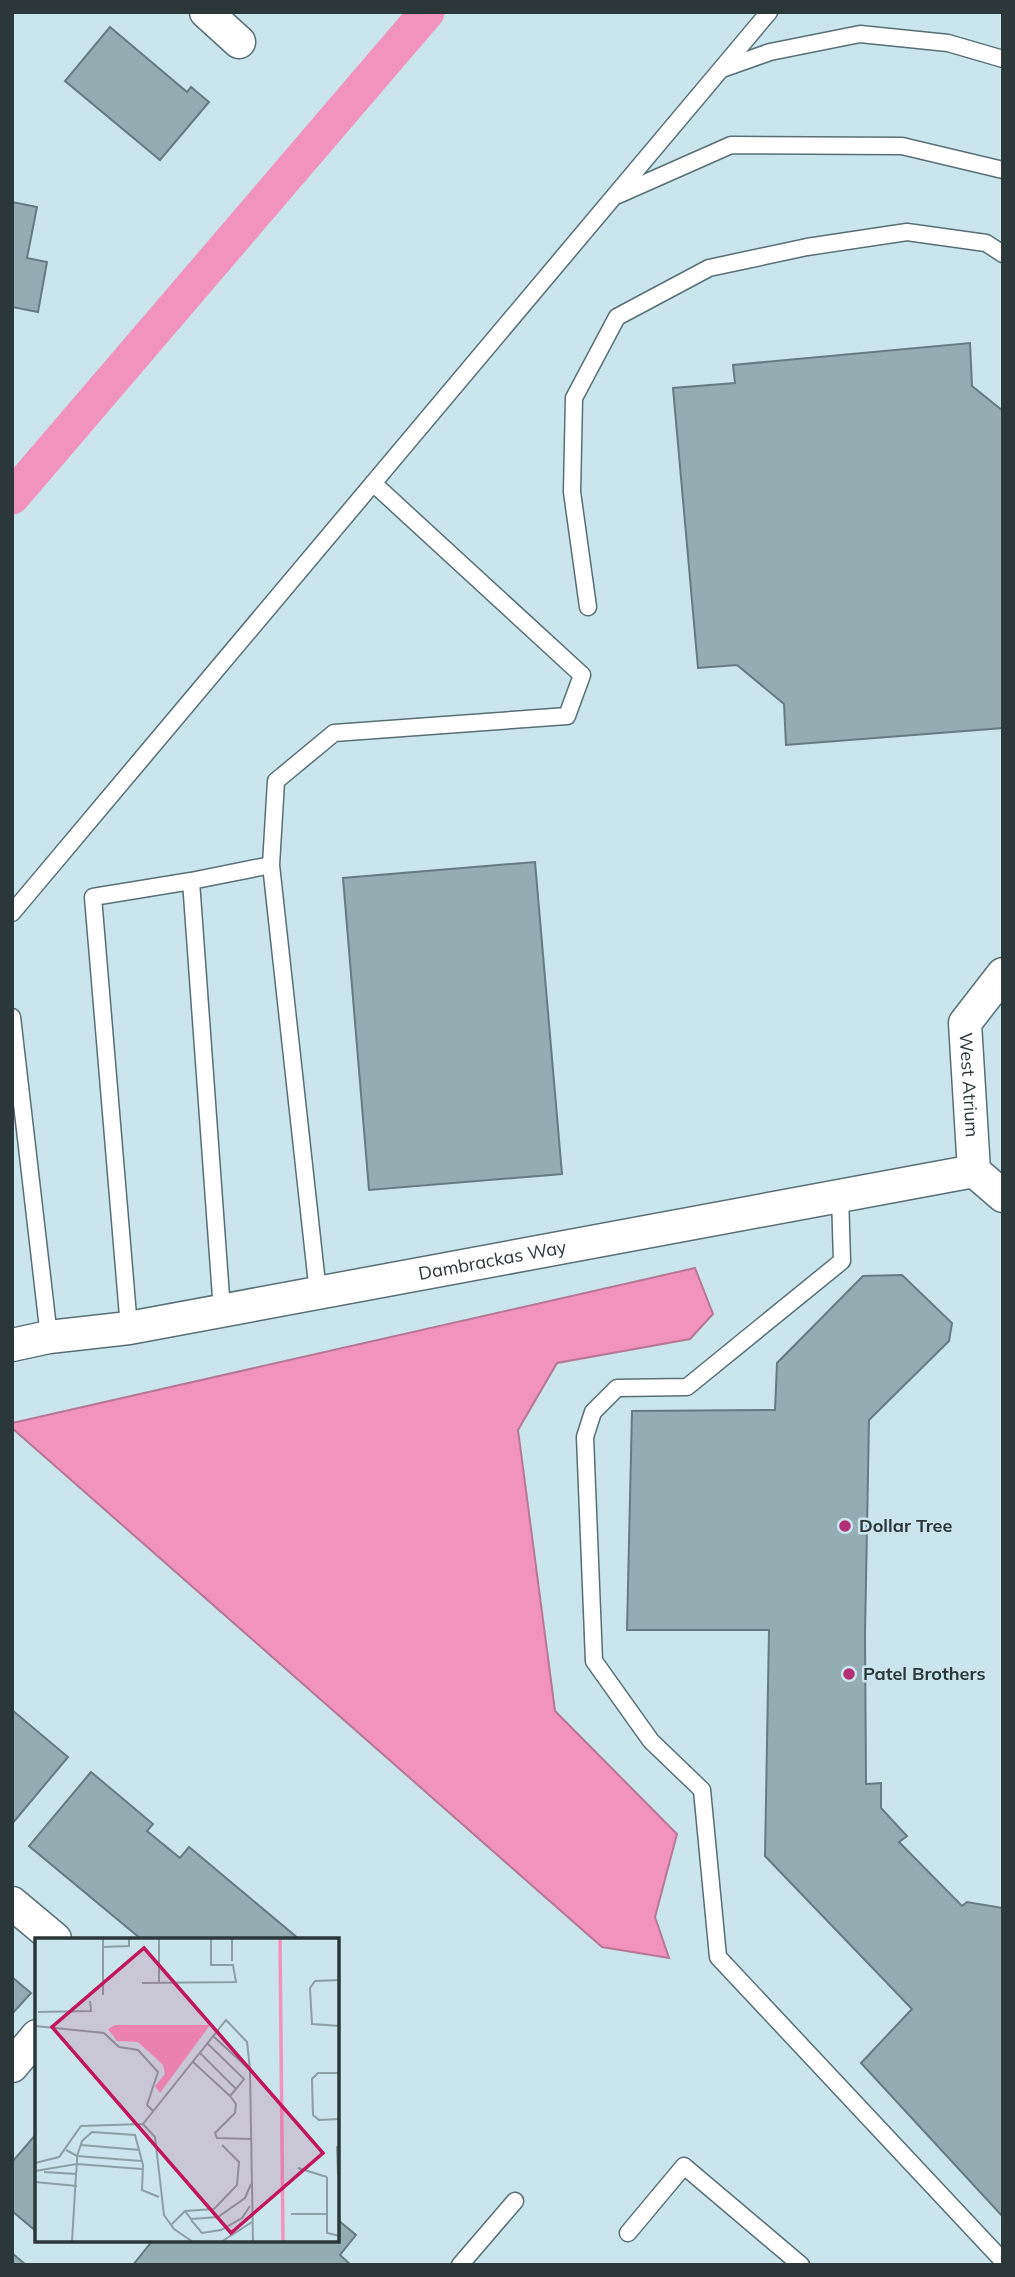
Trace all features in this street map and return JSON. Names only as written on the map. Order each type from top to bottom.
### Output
[{"type":"street","points":[[206,12],[239,42]]},
{"type":"street","name":"West Atrium","points":[[974,1171],[965,1023],[1003,974]]},
{"type":"street","points":[[974,1171],[1003,1196]]},
{"type":"street","name":"Dambrackas Way","points":[[12,1345],[49,1337],[129,1328],[974,1171]]},
{"type":"street","points":[[12,1903],[54,1938]]},
{"type":"street","points":[[12,2066],[35,2038]]},
{"type":"lane","points":[[12,913],[769,12]]},
{"type":"lane","points":[[720,70],[770,52],[860,34],[948,43],[1003,59]]},
{"type":"lane","points":[[613,197],[731,145],[902,146],[1003,170]]},
{"type":"lane","points":[[588,607],[572,492],[574,398],[617,317],[709,268],[807,247],[907,232],[986,243],[1003,254]]},
{"type":"lane","points":[[318,1293],[271,865],[276,781],[334,733],[567,716],[582,675],[373,483]]},
{"type":"lane","points":[[129,1328],[93,897],[271,865]]},
{"type":"lane","points":[[191,881],[222,1311]]},
{"type":"lane","points":[[12,1017],[49,1337]]},
{"type":"lane","points":[[840,1196],[842,1261],[687,1387],[617,1388],[593,1412],[585,1437],[594,1661],[651,1741],[702,1790],[718,1957],[1003,2261]]},
{"type":"lane","points":[[628,2233],[684,2166],[801,2265]]},
{"type":"lane","points":[[460,2265],[515,2201]]},
{"type":"shaded area","points":[[695,1268],[713,1314],[690,1339],[557,1363],[518,1430],[555,1711],[677,1834],[655,1917],[669,1958],[602,1947],[12,1428],[12,1423]]},
{"type":"building","points":[[110,27],[187,92],[191,87],[209,102],[160,160],[65,81]]},
{"type":"building","points":[[12,202],[37,207],[27,258],[47,262],[38,312],[12,307]]},
{"type":"building","points":[[970,343],[972,386],[1003,411],[1003,728],[786,745],[784,704],[737,665],[698,668],[673,388],[735,383],[733,365]]},
{"type":"building","points":[[535,862],[562,1174],[369,1190],[343,878]]},
{"type":"building","points":[[902,1275],[952,1323],[949,1341],[869,1420],[865,1635],[866,1784],[881,1783],[881,1808],[907,1836],[899,1842],[962,1906],[967,1902],[1003,1908],[1003,2217],[861,2063],[912,2009],[765,1856],[769,1630],[627,1630],[632,1411],[775,1410],[777,1363],[863,1276]]},
{"type":"building","points":[[12,1710],[68,1757],[12,1824]]},
{"type":"building","points":[[91,1772],[153,1824],[147,1831],[180,1858],[189,1847],[298,1938],[140,1938],[29,1846]]},
{"type":"building","points":[[12,1977],[31,1993],[12,2014]]},
{"type":"building","points":[[35,2135],[35,2230],[12,2211],[12,2162]]},
{"type":"building","points":[[340,2222],[356,2235],[340,2255],[351,2265],[133,2265],[151,2242],[340,2242]]},
{"type":"building","points":[[12,2253],[26,2265],[12,2265]]},
{"type":"waterway","points":[[12,497],[427,12]]},
{"type":"place","name":"Dollar Tree","points":[[845,1526]]},
{"type":"place","name":"Patel Brothers","points":[[849,1674]]}]
